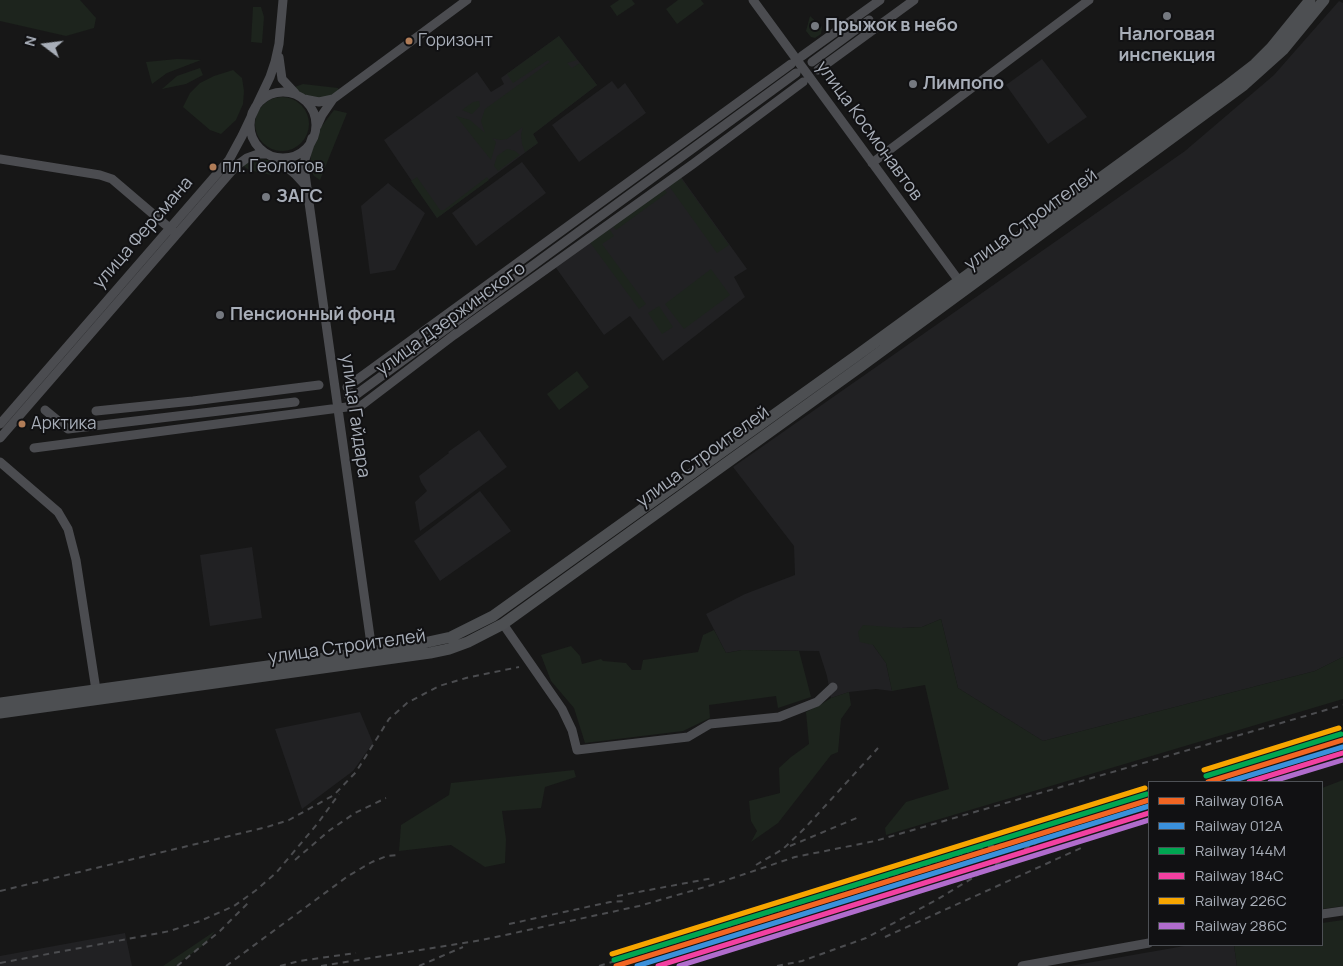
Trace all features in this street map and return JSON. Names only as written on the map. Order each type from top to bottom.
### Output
[{"type":"main road","name":"улица Строителей","points":[[1080,200],[1255,64],[1285,32],[1310,0]]},
{"type":"main road","name":"улица Строителей","points":[[0,713],[97,695],[373,657],[449,649],[468,642],[502,624],[596,549],[1261,71],[1300,31],[1324,0]]},
{"type":"main road","name":"улица Строителей","points":[[373,657],[436,641],[466,631],[493,616],[596,549]]},
{"type":"main road","name":"улица Строителей","points":[[0,703],[97,695]]},
{"type":"street","name":"улица Ферсмана","points":[[0,424],[229,160],[270,77],[279,44],[283,0]]},
{"type":"street","points":[[270,155],[290,157],[297,155],[307,147],[322,115],[333,99],[467,0]]},
{"type":"street","name":"улица Космонавтов","points":[[753,0],[962,285]]},
{"type":"street","points":[[802,56],[880,0]]},
{"type":"street","points":[[818,70],[914,0]]},
{"type":"street","points":[[872,163],[1089,0]]},
{"type":"street","points":[[812,62],[869,20]]},
{"type":"street","name":"улица Ферсмана","points":[[279,44],[282,79],[300,96]]},
{"type":"street","name":"улица Дзержинского","points":[[791,64],[347,391],[357,394],[796,73]]},
{"type":"street","name":"улица Дзержинского","points":[[34,448],[362,405],[454,335],[693,164],[802,82]]},
{"type":"street","points":[[306,186],[295,174],[254,142],[250,129],[254,110],[263,97],[269,94],[288,92],[319,102],[333,99]]},
{"type":"street","points":[[300,96],[308,102],[315,113],[316,119],[313,135]]},
{"type":"street","name":"улица Гайдара","points":[[313,135],[305,159],[306,186],[373,657]]},
{"type":"street","name":"улица Ферсмана","points":[[0,438],[236,166],[247,158],[258,154],[270,155]]},
{"type":"street","points":[[0,159],[100,175],[112,179],[177,234]]},
{"type":"street","points":[[143,259],[151,265]]},
{"type":"street","points":[[96,411],[319,385]]},
{"type":"street","points":[[45,410],[68,429],[295,402]]},
{"type":"street","points":[[0,462],[58,512],[68,529],[76,560],[97,695]]},
{"type":"street","points":[[502,624],[562,708],[572,730],[577,750],[688,738],[710,724],[779,717],[817,702],[832,687]]},
{"type":"street","points":[[1323,914],[1343,911]]},
{"type":"street","points":[[1022,966],[1148,943]]},
{"type":"shaded area","points":[[0,0],[80,0],[96,18],[94,28],[66,36],[0,21]]},
{"type":"shaded area","points":[[619,0],[632,0],[635,4],[617,16],[610,6]]},
{"type":"shaded area","points":[[678,0],[701,0],[704,4],[677,24],[666,9]]},
{"type":"shaded area","points":[[1339,1],[1343,3],[1343,657],[1315,671],[1043,741],[958,688],[941,619],[922,627],[902,628],[873,645],[886,663],[892,691],[876,689],[849,692],[831,698],[827,676],[819,651],[742,650],[726,653],[706,614],[745,594],[795,575],[794,546],[733,467],[1185,151],[1274,75]]},
{"type":"shaded area","points":[[253,7],[261,7],[264,17],[262,43],[251,42]]},
{"type":"shaded area","name":"Прыжок в небо","points":[[810,16],[822,27],[821,34],[815,38],[811,37],[806,31]]},
{"type":"shaded area","points":[[559,36],[597,85],[533,134],[538,143],[437,218],[384,140],[477,72],[491,92],[504,84],[501,78]]},
{"type":"shaded area","points":[[559,36],[577,60],[567,63],[572,68],[580,63],[597,85],[533,134],[538,143],[525,152],[521,134],[523,127],[507,139],[492,138],[496,142],[491,160],[456,116],[470,120],[485,133],[481,121],[485,109],[550,62],[548,60],[513,83],[507,74]]},
{"type":"shaded area","points":[[177,59],[201,60],[167,73],[152,84],[146,62]]},
{"type":"shaded area","points":[[1042,59],[1087,117],[1048,144],[1006,85]]},
{"type":"shaded area","points":[[200,68],[203,75],[186,84],[162,89],[177,76]]},
{"type":"shaded area","points":[[233,70],[242,78],[243,104],[236,120],[221,134],[210,130],[183,107],[190,93],[200,83]]},
{"type":"shaded area","points":[[612,81],[618,89],[625,83],[646,113],[579,162],[552,125]]},
{"type":"shaded area","points":[[303,84],[338,88],[339,92],[321,99],[302,94],[292,88]]},
{"type":"shaded area","points":[[277,97],[287,97],[297,101],[305,109],[309,124],[305,139],[297,147],[287,151],[277,151],[267,147],[259,139],[255,129],[255,119],[259,109],[267,101]]},
{"type":"shaded area","points":[[479,101],[480,106],[472,114],[462,110],[473,102]]},
{"type":"shaded area","points":[[334,110],[347,113],[320,180],[314,176],[310,169],[311,154],[318,131]]},
{"type":"shaded area","points":[[507,149],[515,151],[520,155],[498,171],[494,166],[497,156]]},
{"type":"shaded area","points":[[255,159],[269,160],[271,175],[249,170],[242,165]]},
{"type":"shaded area","points":[[522,162],[546,193],[476,246],[452,213]]},
{"type":"shaded area","points":[[417,177],[440,210],[444,210],[487,177],[489,180],[437,218],[411,181]]},
{"type":"shaded area","points":[[680,177],[729,245],[717,253],[669,186]]},
{"type":"shaded area","points":[[681,177],[747,269],[734,277],[745,297],[663,361],[630,316],[604,335],[554,265]]},
{"type":"shaded area","points":[[388,183],[425,213],[395,270],[370,274],[361,206]]},
{"type":"shaded area","points":[[662,187],[667,193],[616,230],[611,224]]},
{"type":"shaded area","points":[[608,227],[614,236],[602,244],[646,304],[639,309],[589,241]]},
{"type":"shaded area","points":[[711,269],[730,295],[684,329],[665,304]]},
{"type":"shaded area","points":[[659,306],[673,327],[662,334],[648,313]]},
{"type":"shaded area","points":[[577,371],[589,387],[559,410],[547,394]]},
{"type":"shaded area","points":[[479,430],[507,467],[420,531],[415,502],[427,491],[419,476]]},
{"type":"shaded area","points":[[480,491],[511,531],[440,581],[414,541]]},
{"type":"shaded area","points":[[252,547],[262,618],[210,626],[200,555]]},
{"type":"shaded area","points":[[941,619],[958,688],[1043,741],[1315,671],[1343,657],[1343,699],[886,835],[885,828],[906,802],[949,789],[925,685],[892,691],[886,663],[873,645],[860,642],[858,632],[863,625],[902,628],[922,627]]},
{"type":"shaded area","points":[[714,630],[726,653],[742,650],[799,651],[811,697],[778,708],[776,696],[709,705],[710,718],[683,731],[585,743],[574,708],[551,681],[541,655],[571,646],[580,656],[582,664],[601,659],[603,661],[626,663],[632,670],[641,670],[643,660],[698,652],[703,635]]},
{"type":"shaded area","points":[[849,692],[851,705],[841,719],[838,752],[831,755],[778,823],[751,842],[757,831],[751,821],[749,801],[780,793],[779,768],[809,744],[806,712],[831,698]]},
{"type":"shaded area","points":[[360,712],[373,743],[353,771],[302,809],[275,729]]},
{"type":"shaded area","points":[[574,770],[576,777],[545,787],[541,808],[502,811],[506,839],[505,863],[485,867],[451,845],[399,851],[401,825],[449,795],[451,783]]},
{"type":"shaded area","points":[[1343,780],[1343,906],[1323,909],[1323,788]]},
{"type":"shaded area","points":[[1343,920],[1343,966],[1237,966],[1234,946],[1323,946],[1323,923]]},
{"type":"shaded area","points":[[215,931],[205,944],[175,966],[163,966]]},
{"type":"shaded area","points":[[125,933],[132,966],[0,966],[0,956]]},
{"type":"shaded area","points":[[1184,946],[1234,946],[1237,966],[1070,966]]},
{"type":"railway","points":[[0,891],[267,827],[289,820],[334,795],[356,772],[389,719],[407,703],[439,686],[466,678],[519,667]]},
{"type":"railway","points":[[321,966],[482,940],[639,906],[712,885],[795,857],[875,841],[1343,705]]},
{"type":"railway","points":[[756,865],[783,849],[805,828],[878,748]]},
{"type":"railway","points":[[0,963],[170,931],[200,921],[234,906],[276,873],[318,823],[339,794]]},
{"type":"railway","points":[[295,860],[330,830],[355,813],[386,798]]},
{"type":"railway","points":[[790,846],[859,817]]},
{"type":"railway","points":[[777,966],[802,961],[866,938],[1049,836]]},
{"type":"railway","points":[[599,966],[980,848],[1011,843]]},
{"type":"railway","points":[[885,937],[1081,848]]},
{"type":"railway","points":[[226,966],[348,876],[372,862],[387,856],[398,855]]},
{"type":"railway","points":[[617,896],[713,878]]},
{"type":"railway","points":[[509,924],[610,902],[626,901]]},
{"type":"railway","points":[[177,966],[220,931],[249,902]]},
{"type":"railway","points":[[419,966],[463,947]]},
{"type":"railway","points":[[280,966],[299,961],[356,953]]},
{"type":"rail line","name":"226С","points":[[1204,770],[1339,728]]},
{"type":"rail line","name":"144М","points":[[1206,776],[1341,734]]},
{"type":"rail line","name":"016А","points":[[1211,781],[1343,740]]},
{"type":"rail line","name":"012А","points":[[1231,781],[1343,747]]},
{"type":"rail line","name":"184С","points":[[1252,781],[1343,753]]},
{"type":"rail line","name":"286С","points":[[1273,781],[1343,760]]},
{"type":"rail line","name":"226С","points":[[612,954],[1145,788]]},
{"type":"rail line","name":"144М","points":[[614,960],[1147,794]]},
{"type":"rail line","name":"016А","points":[[616,966],[1148,800]]},
{"type":"rail line","name":"012А","points":[[637,966],[1148,806]]},
{"type":"rail line","name":"184С","points":[[658,966],[1148,813]]},
{"type":"rail line","name":"286С","points":[[679,966],[1148,820]]},
{"type":"place","name":"Налоговая инспекция","points":[[1167,16]]},
{"type":"place","name":"Прыжок в небо","points":[[815,26]]},
{"type":"place","name":"Горизонт","points":[[409,41]]},
{"type":"place","name":"Лимпопо","points":[[913,84]]},
{"type":"place","name":"пл. Геологов","points":[[213,167]]},
{"type":"place","name":"ЗАГС","points":[[266,197]]},
{"type":"place","name":"Пенсионный фонд","points":[[220,315]]},
{"type":"place","name":"Арктика","points":[[22,424]]}]
